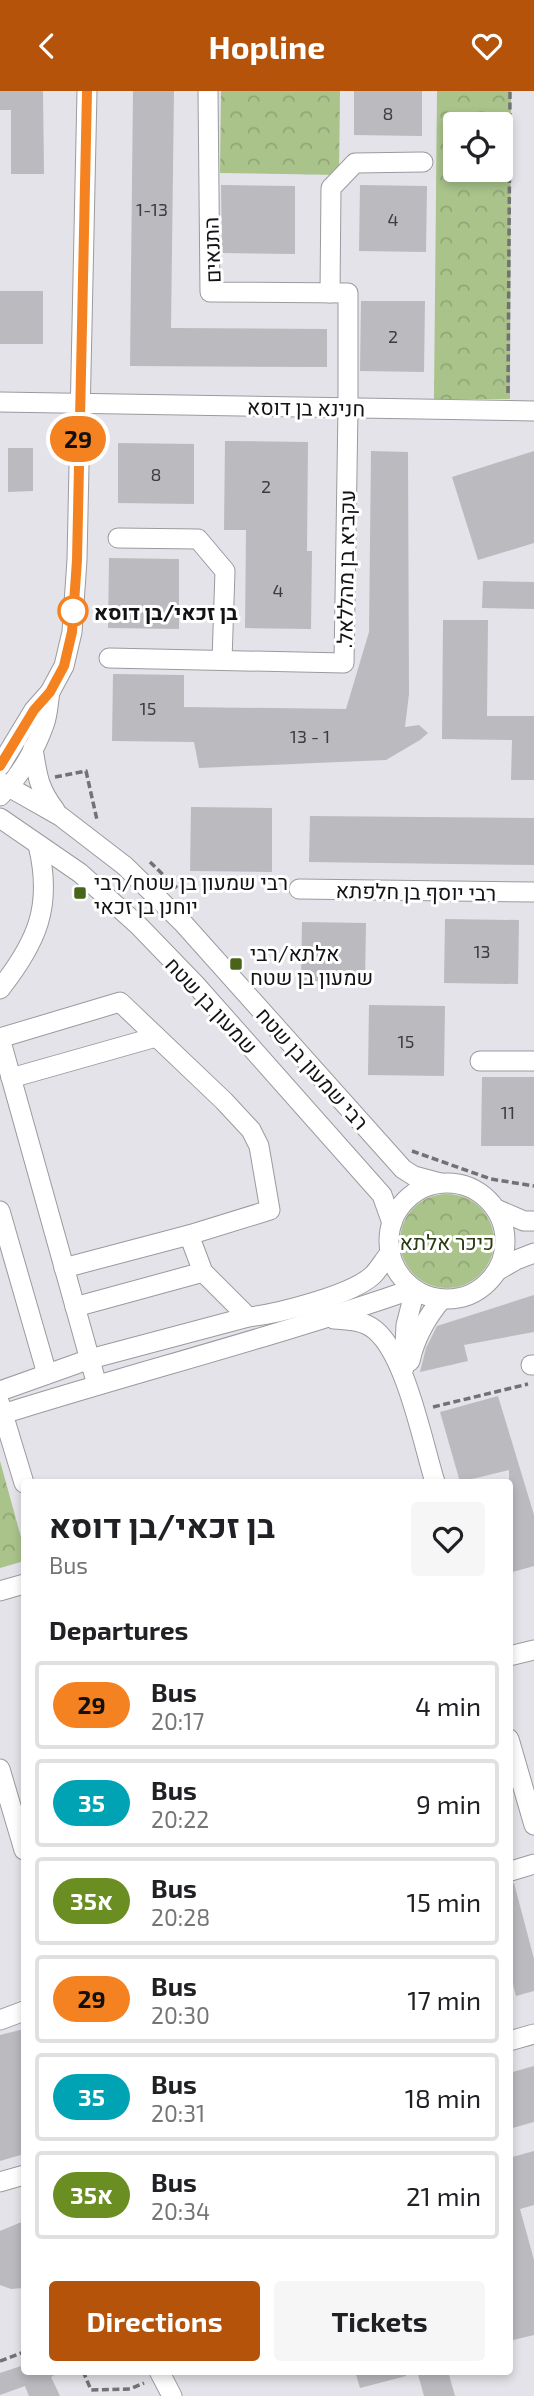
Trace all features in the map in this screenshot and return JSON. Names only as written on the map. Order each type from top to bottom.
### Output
[{"type":"street","points":[[3,788],[27,741],[34,710],[50,692],[64,666],[72,632],[77,560],[87,91]]},
{"type":"street","name":"התנאים","points":[[208,91],[210,292],[330,293]]},
{"type":"street","points":[[348,408],[348,293],[330,293],[331,188],[355,163],[423,162]]},
{"type":"street","name":"חנינא בן דוסא","points":[[0,402],[534,411]]},
{"type":"street","name":".עקביא בן מהללאל","points":[[109,658],[344,663],[348,408]]},
{"type":"street","points":[[118,538],[198,539],[225,571],[222,660]]},
{"type":"street","points":[[0,746],[27,741]]},
{"type":"street","points":[[0,766],[27,741]]},
{"type":"street","points":[[27,741],[43,795],[60,816]]},
{"type":"street","name":"רבי שמעון בן שטח","points":[[3,788],[60,816],[125,866],[183,923],[403,1169],[414,1176],[440,1183]]},
{"type":"street","name":"שמעון בן שטח","points":[[0,818],[80,873],[138,925],[195,984],[382,1195],[391,1223]]},
{"type":"street","points":[[0,989],[23,960],[42,912],[45,880],[38,845]]},
{"type":"street","name":"רבי יוסף בן חלפתא","points":[[299,889],[534,892]]},
{"type":"street","points":[[64,1268],[189,1235],[270,1210],[259,1146],[251,1130],[120,1002],[0,1038],[12,1078],[64,1268],[97,1385]]},
{"type":"street","points":[[12,1078],[156,1037]]},
{"type":"street","points":[[480,1061],[534,1061]]},
{"type":"street","points":[[440,1183],[453,1183],[483,1195],[496,1209],[504,1227],[505,1253],[490,1282],[474,1293],[455,1299],[442,1299],[414,1290],[400,1277],[390,1253],[389,1238],[391,1223],[397,1211],[410,1196],[440,1183]]},
{"type":"street","points":[[496,1209],[524,1221],[534,1221]]},
{"type":"street","points":[[0,1211],[47,1374]]},
{"type":"street","points":[[189,1235],[203,1272],[248,1317]]},
{"type":"street","points":[[0,1391],[90,1359],[248,1317],[271,1315],[355,1287],[373,1276],[390,1253]]},
{"type":"street","points":[[498,1271],[516,1260],[534,1254]]},
{"type":"street","points":[[75,1307],[203,1272]]},
{"type":"street","points":[[23,1479],[2,1409],[97,1385],[329,1318],[414,1290]]},
{"type":"street","points":[[405,1383],[404,1341],[414,1290]]},
{"type":"street","points":[[405,1383],[413,1347],[423,1325],[442,1299]]},
{"type":"street","points":[[329,1318],[359,1321],[376,1330],[393,1352],[434,1479]]},
{"type":"street","points":[[0,1591],[21,1585]]},
{"type":"street","points":[[513,1656],[534,1650]]},
{"type":"street","points":[[513,1753],[534,1825]]},
{"type":"street","points":[[0,1769],[21,1840]]},
{"type":"street","points":[[513,1870],[534,1864]]},
{"type":"street","points":[[0,2020],[21,2012]]},
{"type":"street","points":[[513,2040],[534,2035]]},
{"type":"street","points":[[0,2182],[21,2176]]},
{"type":"street","points":[[162,2375],[172,2396]]},
{"type":"path","points":[[508,411],[510,91]]},
{"type":"path","points":[[38,780],[86,771],[96,818],[105,826]]},
{"type":"path","points":[[143,856],[180,892]]},
{"type":"path","points":[[407,1148],[491,1179],[534,1186]]},
{"type":"path","points":[[414,1412],[532,1371]]},
{"type":"path","points":[[0,2361],[21,2353]]},
{"type":"path","points":[[85,2375],[91,2390],[130,2389],[157,2375]]},
{"type":"green space","points":[[221,91],[340,91],[339,175],[220,173]]},
{"type":"green space","points":[[437,91],[511,91],[511,112],[443,112],[443,182],[511,182],[510,399],[434,399]]},
{"type":"green space","name":"כיכר אלתא","points":[[447,1194],[465,1198],[480,1208],[490,1223],[494,1241],[490,1259],[480,1274],[465,1284],[447,1288],[429,1284],[414,1274],[404,1259],[400,1241],[404,1223],[414,1208],[429,1198]]},
{"type":"green space","points":[[0,1461],[21,1537],[21,1562],[0,1568]]},
{"type":"building","points":[[0,91],[43,91],[44,174],[11,174],[11,110],[0,110]]},
{"type":"building","points":[[133,91],[174,91],[171,328],[327,329],[327,367],[130,366]]},
{"type":"building","points":[[354,91],[422,91],[422,136],[354,135]]},
{"type":"building","points":[[221,185],[295,186],[295,254],[222,253]]},
{"type":"building","points":[[360,185],[427,186],[426,252],[359,251]]},
{"type":"building","points":[[0,291],[43,291],[43,344],[0,344]]},
{"type":"building","points":[[361,301],[425,301],[424,372],[360,371]]},
{"type":"building","points":[[225,441],[308,442],[307,551],[312,551],[311,629],[245,628],[246,530],[224,530]]},
{"type":"building","points":[[118,443],[194,444],[194,504],[118,503]]},
{"type":"building","points":[[8,448],[33,448],[33,491],[8,492]]},
{"type":"building","points":[[371,451],[408,452],[409,694],[405,727],[419,725],[428,733],[386,760],[199,768],[194,742],[112,741],[113,674],[184,675],[184,707],[346,709],[369,632]]},
{"type":"building","points":[[534,451],[534,543],[478,560],[452,477]]},
{"type":"building","points":[[109,558],[179,559],[179,629],[108,628]]},
{"type":"building","points":[[483,581],[534,582],[534,609],[482,608]]},
{"type":"building","points":[[443,620],[488,620],[487,716],[534,716],[534,780],[511,780],[512,740],[442,739]]},
{"type":"building","points":[[191,807],[272,808],[272,872],[190,871]]},
{"type":"building","points":[[310,816],[534,818],[534,865],[309,862]]},
{"type":"building","points":[[445,919],[519,920],[518,984],[444,983]]},
{"type":"building","points":[[302,922],[366,923],[365,982],[301,981]]},
{"type":"building","points":[[369,1005],[445,1006],[444,1076],[368,1075]]},
{"type":"building","points":[[482,1077],[534,1077],[534,1146],[481,1146]]},
{"type":"building","points":[[534,1295],[534,1332],[464,1345],[468,1361],[420,1372],[426,1348],[437,1326]]},
{"type":"building","points":[[498,1396],[534,1515],[534,1566],[513,1572],[513,1479],[509,1479],[509,1470],[472,1479],[459,1479],[440,1412]]},
{"type":"building","points":[[513,1883],[534,1959],[534,1991],[516,1996],[513,1985]]},
{"type":"building","points":[[21,2030],[21,2155],[0,2161],[0,2035]]},
{"type":"building","points":[[534,2066],[534,2122],[513,2128],[513,2072]]},
{"type":"building","points":[[534,2151],[534,2205],[520,2209],[534,2260],[534,2335],[513,2340],[513,2157]]},
{"type":"building","points":[[21,2222],[21,2288],[11,2289],[0,2285],[0,2231]]},
{"type":"building","points":[[21,2366],[21,2375],[54,2375],[51,2377],[60,2396],[29,2396],[25,2386],[0,2395],[0,2373]]},
{"type":"building","points":[[356,2375],[406,2375],[406,2376],[360,2388]]},
{"type":"building","points":[[418,2375],[449,2375],[455,2396],[424,2396]]},
{"type":"bus line","name":"29","points":[[0,766],[34,710],[50,692],[64,666],[72,632],[77,560],[87,91]]},
{"type":"place","name":"בן זכאי/בן דוסא","points":[[73,611]]},
{"type":"place","name":"רבי שמעון בן שטח/רבי יוחנן בן זכאי","points":[[80,893]]},
{"type":"place","name":"אלתא/רבי שמעון בן שטח","points":[[236,964]]}]
